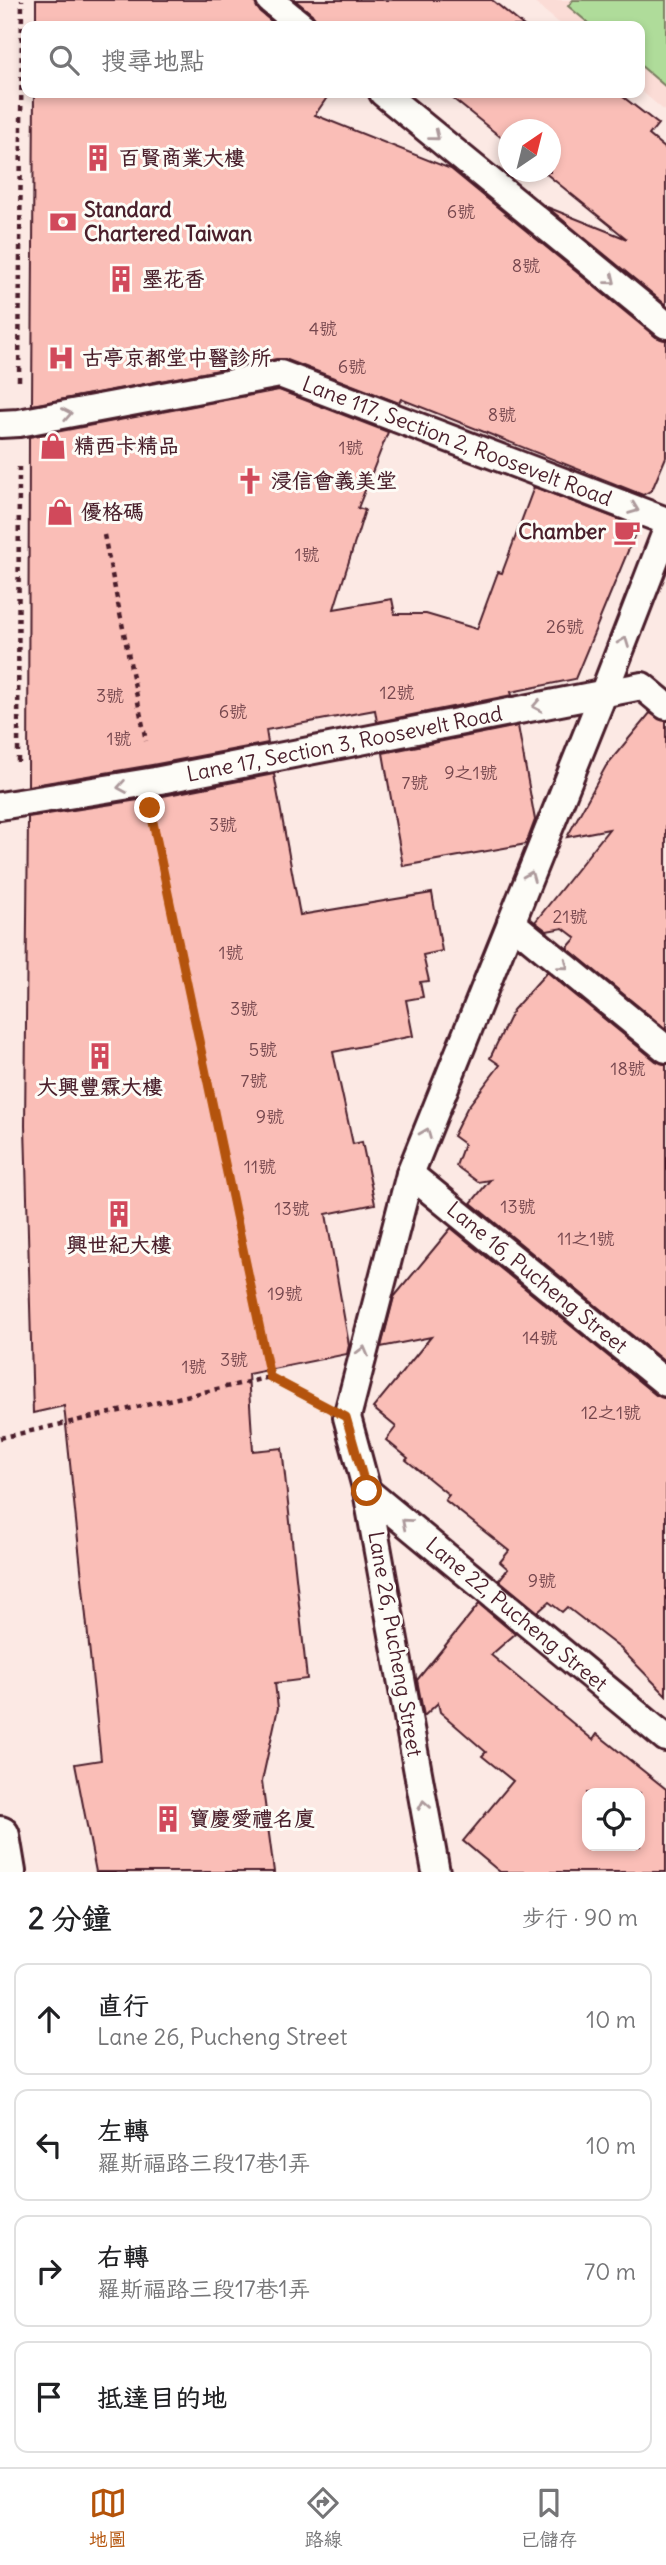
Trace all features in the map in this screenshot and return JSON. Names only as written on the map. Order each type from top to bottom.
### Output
[{"type":"main road","points":[[0,1836],[6,1872]]},
{"type":"lane","points":[[270,0],[296,21]]},
{"type":"lane","points":[[389,98],[666,325]]},
{"type":"lane","name":"Lane 117, Section 2, Roosevelt Road","points":[[10,424],[280,374],[666,521]]},
{"type":"lane","points":[[346,1417],[410,1174],[666,532]]},
{"type":"lane","name":"Lane 17, Section 3, Roosevelt Road","points":[[9,806],[155,781],[642,686],[666,706]]},
{"type":"lane","points":[[511,922],[666,1049]]},
{"type":"lane","name":"Lane 16, Pucheng Street","points":[[410,1174],[666,1383]]},
{"type":"lane","name":"Lane 26, Pucheng Street","points":[[346,1417],[367,1491],[436,1872]]},
{"type":"lane","name":"Lane 22, Pucheng Street","points":[[367,1491],[666,1738]]},
{"type":"path","points":[[21,21],[22,0]]},
{"type":"path","points":[[9,806],[10,424],[21,35]]},
{"type":"path","points":[[104,534],[155,781],[150,808],[270,1377]]},
{"type":"path","points":[[0,1438],[270,1377],[346,1417]]},
{"type":"shaded area","points":[[531,0],[666,0],[666,112],[645,94],[645,21],[557,21]]},
{"type":"green space","points":[[573,0],[666,0],[666,87],[645,69],[645,21],[586,21],[568,6]]},
{"type":"building","points":[[36,0],[255,0],[260,12],[271,21],[36,21]]},
{"type":"building","points":[[295,0],[492,0],[518,21],[315,21],[312,14]]},
{"type":"building","points":[[34,98],[327,98],[315,115],[451,169],[656,337],[666,340],[666,457],[652,490],[643,495],[401,399],[399,403],[285,359],[32,405]]},
{"type":"building","points":[[452,98],[624,98],[658,124],[649,135],[666,149],[666,305],[547,207],[627,239],[556,182],[561,182],[561,119],[498,119],[498,135]]},
{"type":"building","points":[[279,390],[388,432],[358,508],[365,510],[334,609],[392,599],[395,614],[426,614],[477,629],[498,572],[502,573],[534,487],[631,524],[635,534],[575,679],[511,692],[512,695],[377,722],[375,710],[266,730],[268,743],[28,786],[29,437]]},
{"type":"building","points":[[650,713],[666,721],[666,1029],[567,948],[576,938],[563,928],[547,931],[535,922],[609,829],[567,837],[606,766]]},
{"type":"building","points":[[518,726],[535,820],[526,844],[403,866],[383,753]]},
{"type":"building","points":[[274,774],[300,915],[432,893],[442,951],[423,955],[429,981],[420,982],[423,997],[406,1000],[413,1036],[333,1052],[353,1144],[362,1142],[375,1204],[326,1214],[349,1345],[347,1354],[248,1374],[253,1451],[282,1448],[307,1679],[275,1683],[278,1708],[262,1781],[274,1872],[96,1872],[75,1764],[101,1760],[64,1406],[33,1413],[25,1126],[28,817],[158,797]]},
{"type":"building","points":[[547,972],[656,1061],[666,1064],[666,1363],[471,1203],[490,1180],[478,1182],[456,1166],[464,1144],[453,1136],[467,1108],[500,1065],[490,1058],[513,1010]]},
{"type":"building","points":[[451,1228],[656,1395],[666,1398],[666,1695],[621,1649],[567,1607],[562,1612],[549,1602],[538,1612],[499,1580],[508,1569],[500,1562],[509,1551],[445,1500],[449,1495],[386,1440],[396,1427],[373,1408],[431,1337],[381,1347],[394,1297]]},
{"type":"building","points":[[479,1604],[515,1634],[491,1655],[593,1740],[597,1734],[666,1789],[666,1872],[500,1872],[463,1841],[513,1781],[482,1756],[486,1752],[440,1712],[438,1703],[424,1716],[417,1680]]},
{"type":"place","name":"百賢商業大樓","points":[[98,158]]},
{"type":"place","name":"Standard Chartered Taiwan","points":[[63,222]]},
{"type":"place","name":"墨花香","points":[[121,279]]},
{"type":"place","name":"古亭京都堂中醫診所","points":[[61,358]]},
{"type":"place","name":"精西卡精品","points":[[53,446]]},
{"type":"place","name":"浸信會義美堂","points":[[250,481]]},
{"type":"place","name":"優格碼","points":[[60,512]]},
{"type":"place","name":"Chamber","points":[[627,532]]},
{"type":"place","name":"大興豐霖大樓","points":[[100,1056]]},
{"type":"place","name":"興世紀大樓","points":[[119,1214]]},
{"type":"place","name":"寶慶愛禮名廈","points":[[168,1819]]},
{"type":"route","points":[[150,808],[270,1377],[346,1417],[367,1491]]}]
